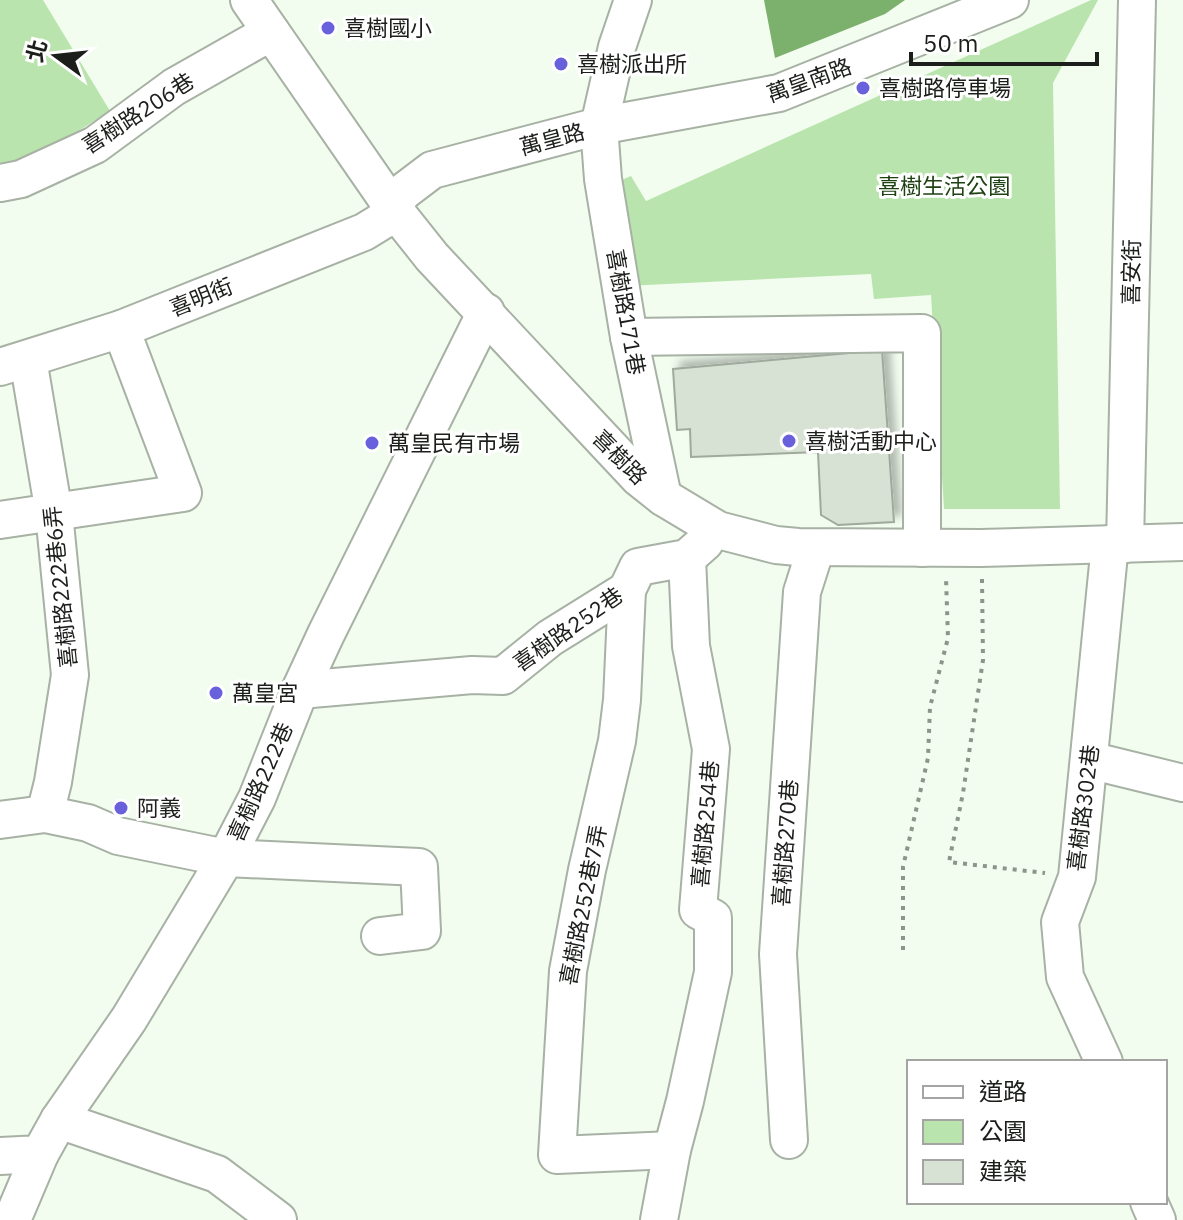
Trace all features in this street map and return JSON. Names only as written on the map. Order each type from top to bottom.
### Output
[{"type":"street","name":"喜樹路","points":[[249,0],[393,208],[432,257],[620,460],[663,497],[718,530],[776,545],[816,548],[981,548],[1183,542]]},
{"type":"street","name":"萬皇路","points":[[393,208],[403,192],[432,170],[599,126],[617,47],[633,0]]},
{"type":"street","name":"萬皇南路","points":[[599,126],[779,93],[1010,0]]},
{"type":"street","name":"喜安街","points":[[1117,544],[1137,0]]},
{"type":"street","name":"喜樹路206巷","points":[[0,183],[21,179],[95,145],[174,87],[271,32]]},
{"type":"street","name":"喜樹路171巷","points":[[599,126],[603,179],[629,337],[663,497]]},
{"type":"street","name":"喜明街","points":[[14,363],[121,329],[364,232],[382,221],[393,208]]},
{"type":"street","name":"喜樹路222巷","points":[[12,1220],[40,1154],[59,1120],[129,1019],[226,858],[257,798],[300,690],[486,312]]},
{"type":"street","points":[[0,520],[183,493],[121,329]]},
{"type":"street","points":[[629,337],[922,333],[934,548]]},
{"type":"street","name":"喜樹路222巷6弄","points":[[14,363],[54,513],[70,675],[45,814]]},
{"type":"street","points":[[687,558],[718,530]]},
{"type":"street","name":"喜樹路302巷","points":[[1103,1060],[1065,977],[1060,922],[1077,877],[1117,544]]},
{"type":"street","name":"喜樹路270巷","points":[[789,1140],[778,954],[802,592],[816,548]]},
{"type":"street","name":"喜樹路252巷","points":[[300,690],[472,675],[503,676],[550,638],[627,590],[638,567],[687,558]]},
{"type":"street","name":"喜樹路254巷","points":[[659,1220],[713,972],[713,918],[698,910],[711,749],[691,646],[687,558]]},
{"type":"street","name":"喜樹路252巷7弄","points":[[627,590],[617,741],[587,870],[568,971],[557,1155],[672,1150]]},
{"type":"street","points":[[1089,760],[1183,783]]},
{"type":"street","points":[[0,820],[45,814],[88,823],[118,836],[226,858],[419,867],[422,931],[380,936]]},
{"type":"street","points":[[59,1120],[217,1174],[278,1220]]},
{"type":"street","points":[[0,1156],[40,1154]]},
{"type":"path","points":[[903,950],[903,867],[928,758],[930,707],[948,638],[934,548]]},
{"type":"path","points":[[981,548],[983,660],[949,862],[1077,877]]},
{"type":"green space","points":[[0,0],[43,0],[110,111],[48,150],[0,168]]},
{"type":"green space","name":"喜樹生活公園","points":[[1091,0],[1098,0],[1053,83],[1060,509],[944,509],[931,295],[874,299],[871,274],[626,286],[612,184],[631,176],[646,201]]},
{"type":"shaded area","points":[[764,0],[905,0],[885,14],[775,58]]},
{"type":"building","name":"喜樹活動中心","points":[[882,350],[894,522],[838,525],[821,515],[818,452],[691,457],[690,429],[677,430],[673,369]]},
{"type":"place","name":"喜樹國小","points":[[328,28]]},
{"type":"place","name":"喜樹派出所","points":[[561,64]]},
{"type":"place","name":"喜樹路停車場","points":[[863,88]]},
{"type":"place","name":"喜樹活動中心","points":[[789,441]]},
{"type":"place","name":"萬皇民有市場","points":[[372,443]]},
{"type":"place","name":"萬皇宮","points":[[216,693]]},
{"type":"place","name":"阿義","points":[[121,808]]}]
